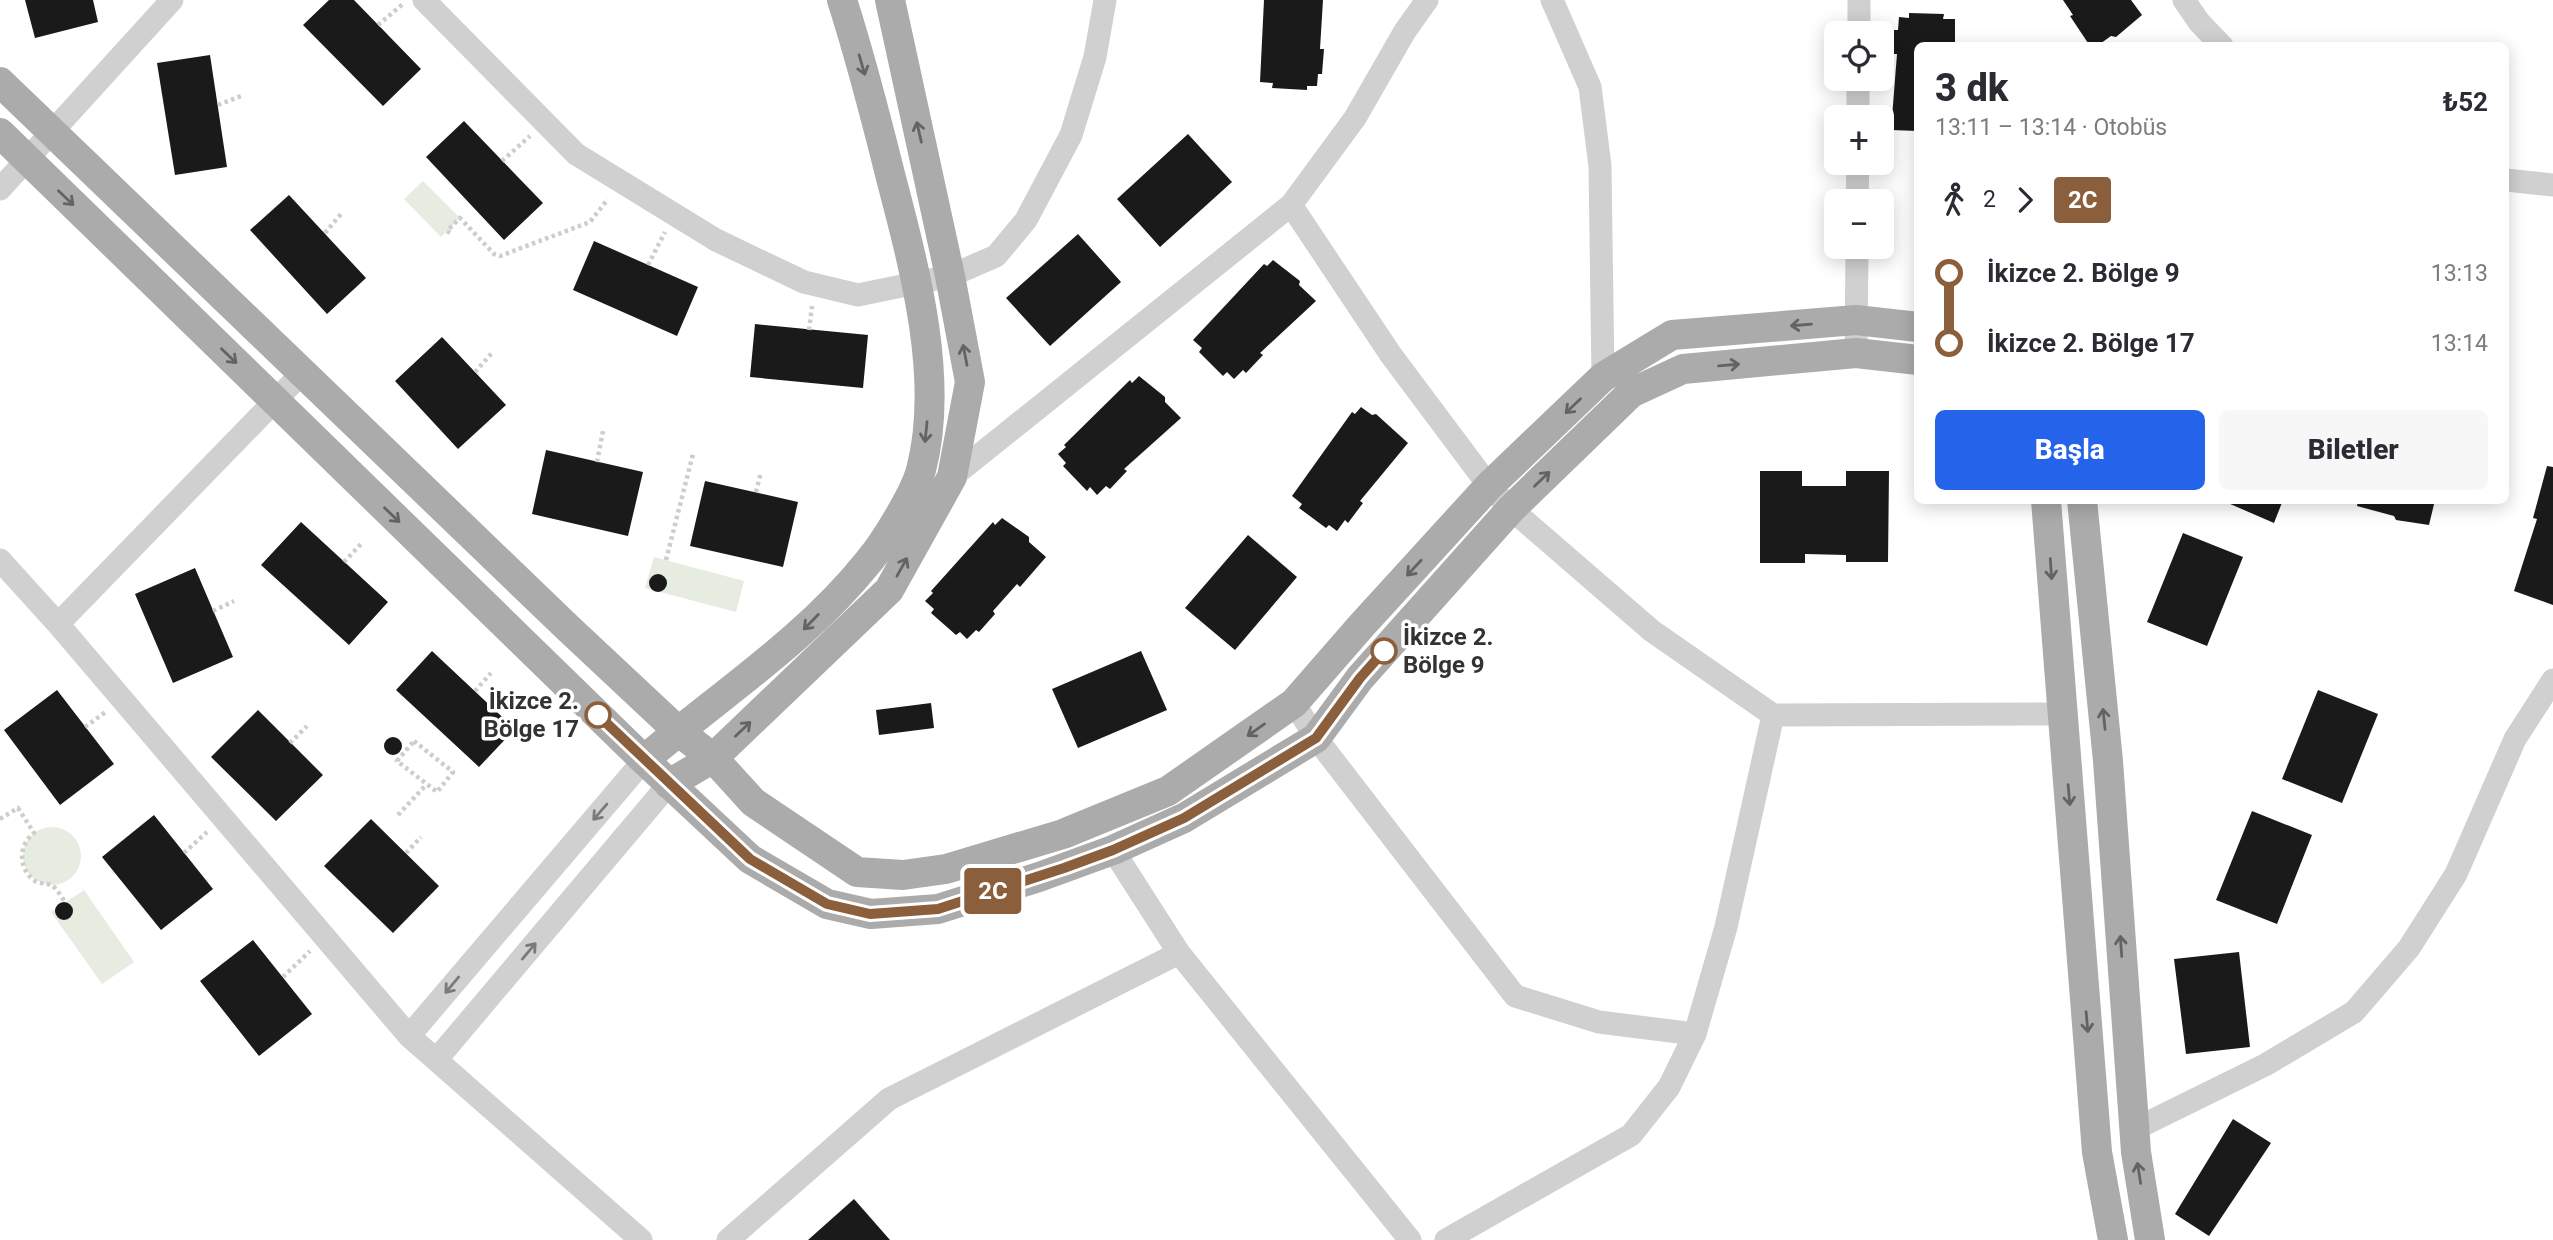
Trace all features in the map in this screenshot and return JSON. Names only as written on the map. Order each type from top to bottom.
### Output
[{"type":"main road","points":[[644,760],[783,650],[870,561],[903,508],[921,471],[927,424],[928,369],[919,284],[864,70],[842,0]]},
{"type":"main road","points":[[669,784],[713,758],[889,590],[952,477],[970,382],[950,276],[890,0]]},
{"type":"main road","points":[[0,82],[678,731],[713,758],[753,802],[856,872],[903,874],[946,869],[1063,834],[1168,791],[1294,704],[1489,486],[1603,377],[1672,335],[1856,320],[1914,327]]},
{"type":"main road","points":[[0,133],[644,760],[750,859],[827,904],[870,914],[938,909],[1113,850],[1184,818],[1316,738],[1360,678],[1511,509],[1631,393],[1683,369],[1856,354],[1914,360]]},
{"type":"main road","points":[[2046,504],[2097,1152],[2113,1240]]},
{"type":"main road","points":[[2082,504],[2108,761],[2135,1129],[2150,1240]]},
{"type":"street","points":[[0,189],[172,0]]},
{"type":"street","points":[[424,0],[576,153],[716,240],[804,282],[858,295],[950,276],[996,256],[1026,220],[1071,135],[1095,57],[1105,0]]},
{"type":"street","points":[[952,477],[1291,205],[1355,118],[1405,31],[1427,0]]},
{"type":"street","points":[[1552,0],[1590,87],[1600,166],[1603,377]]},
{"type":"street","points":[[1859,0],[1859,21]]},
{"type":"street","points":[[2184,0],[2218,42]]},
{"type":"street","points":[[2509,180],[2553,185]]},
{"type":"street","points":[[1291,205],[1391,355],[1489,486],[1511,509],[1652,631],[1773,715],[2062,714]]},
{"type":"street","points":[[1856,354],[1857,259]]},
{"type":"street","points":[[58,624],[303,372]]},
{"type":"street","points":[[0,560],[58,624],[409,1036],[641,1240]]},
{"type":"street","points":[[2135,1129],[2265,1065],[2354,1012],[2409,948],[2456,874],[2515,738],[2553,680]]},
{"type":"street","points":[[1294,704],[1316,738],[1516,996],[1599,1022],[1695,1034]]},
{"type":"street","points":[[1446,1240],[1631,1135],[1669,1087],[1695,1034],[1726,927],[1773,715]]},
{"type":"street","points":[[409,1036],[644,760]]},
{"type":"street","points":[[437,1059],[669,784]]},
{"type":"street","points":[[1113,850],[1179,953],[1410,1240]]},
{"type":"street","points":[[728,1240],[889,1099],[1179,953]]},
{"type":"path","points":[[378,25],[406,0]]},
{"type":"path","points":[[218,106],[241,96]]},
{"type":"path","points":[[502,160],[545,122]]},
{"type":"path","points":[[450,233],[447,231],[460,218],[494,254],[500,256],[590,222],[621,182]]},
{"type":"path","points":[[324,233],[341,214]]},
{"type":"path","points":[[648,265],[674,215]]},
{"type":"path","points":[[475,372],[492,354]]},
{"type":"path","points":[[597,462],[603,431]]},
{"type":"path","points":[[666,560],[694,454]]},
{"type":"path","points":[[756,492],[761,472]]},
{"type":"path","points":[[344,562],[361,544]]},
{"type":"path","points":[[213,611],[234,601]]},
{"type":"path","points":[[475,691],[491,674]]},
{"type":"path","points":[[290,743],[307,726]]},
{"type":"path","points":[[414,741],[453,772],[437,793],[426,784],[397,761],[414,741]]},
{"type":"path","points":[[398,815],[426,784]]},
{"type":"path","points":[[0,819],[18,808],[34,833],[23,846],[22,859],[26,871],[34,880],[52,885],[65,902]]},
{"type":"path","points":[[184,853],[223,817]]},
{"type":"path","points":[[406,853],[421,837]]},
{"type":"path","points":[[283,977],[324,936]]},
{"type":"shaded area","points":[[423,181],[460,218],[441,237],[404,199]]},
{"type":"shaded area","points":[[654,557],[744,581],[736,612],[645,588]]},
{"type":"shaded area","points":[[46,827],[58,827],[73,835],[81,850],[81,862],[73,877],[58,885],[46,885],[31,877],[23,862],[23,850],[31,835]]},
{"type":"shaded area","points":[[84,890],[134,962],[102,984],[51,912]]},
{"type":"building","points":[[25,0],[93,0],[98,22],[35,38]]},
{"type":"building","points":[[329,0],[354,0],[421,69],[383,106],[303,25]]},
{"type":"building","points":[[1264,0],[1323,0],[1320,49],[1324,49],[1322,74],[1318,74],[1317,86],[1307,86],[1307,90],[1272,88],[1273,83],[1260,82]]},
{"type":"building","points":[[2063,0],[2131,0],[2142,15],[2116,37],[2111,36],[2103,42],[2087,42],[2070,16],[2073,15]]},
{"type":"building","points":[[1909,13],[1944,14],[1943,19],[1955,19],[1955,42],[1914,42],[1914,131],[1894,130],[1897,54],[1894,54],[1894,30],[1898,30],[1899,17],[1909,18]]},
{"type":"building","points":[[210,55],[227,167],[175,175],[157,63]]},
{"type":"building","points":[[464,121],[543,203],[504,240],[426,157]]},
{"type":"building","points":[[1188,134],[1232,182],[1160,247],[1117,199]]},
{"type":"building","points":[[289,195],[366,278],[327,314],[250,230]]},
{"type":"building","points":[[1078,234],[1121,282],[1050,346],[1006,298]]},
{"type":"building","points":[[594,241],[698,287],[677,336],[573,290]]},
{"type":"building","points":[[1273,260],[1300,281],[1299,285],[1316,301],[1260,353],[1263,355],[1246,373],[1243,370],[1234,379],[1227,372],[1223,376],[1199,352],[1202,348],[1193,340],[1264,264],[1267,266]]},
{"type":"building","points":[[755,324],[868,335],[863,388],[750,377]]},
{"type":"building","points":[[442,337],[506,405],[458,449],[395,381]]},
{"type":"building","points":[[1139,376],[1165,397],[1165,402],[1181,418],[1124,469],[1127,471],[1110,489],[1106,486],[1097,495],[1090,487],[1087,491],[1063,466],[1066,463],[1058,454],[1130,380],[1132,383]]},
{"type":"building","points":[[1361,407],[1372,415],[1376,414],[1408,443],[1360,501],[1363,503],[1348,523],[1345,520],[1337,531],[1329,525],[1326,528],[1299,508],[1302,504],[1292,496],[1352,412],[1355,414]]},
{"type":"building","points":[[546,450],[643,472],[628,536],[532,514]]},
{"type":"building","points":[[2547,466],[2553,467],[2553,605],[2514,591],[2537,519],[2533,518]]},
{"type":"building","points":[[1760,471],[1802,471],[1802,486],[1846,486],[1846,471],[1889,471],[1888,562],[1846,562],[1846,555],[1805,554],[1805,563],[1760,563]]},
{"type":"building","points":[[705,481],[798,502],[783,567],[690,546]]},
{"type":"building","points":[[2230,504],[2281,504],[2274,523]]},
{"type":"building","points":[[2434,504],[2429,525],[2396,520],[2394,516],[2357,506]]},
{"type":"building","points":[[1002,518],[1029,537],[1029,542],[1046,557],[1020,587],[1017,584],[979,632],[976,630],[967,639],[960,632],[956,635],[931,613],[934,609],[925,601],[993,522],[995,525]]},
{"type":"building","points":[[301,522],[388,602],[349,645],[261,565]]},
{"type":"building","points":[[2183,533],[2243,557],[2207,646],[2147,622]]},
{"type":"building","points":[[1248,535],[1297,577],[1235,650],[1185,608]]},
{"type":"building","points":[[195,568],[233,657],[173,683],[135,594]]},
{"type":"building","points":[[658,574],[664,577],[667,583],[664,589],[658,592],[652,589],[649,583],[652,577]]},
{"type":"building","points":[[432,651],[515,729],[479,767],[396,690]]},
{"type":"building","points":[[1141,651],[1167,710],[1078,748],[1052,689]]},
{"type":"building","points":[[57,690],[114,764],[60,805],[4,730]]},
{"type":"building","points":[[2318,690],[2378,714],[2342,803],[2282,779]]},
{"type":"building","points":[[931,703],[934,728],[879,735],[876,710]]},
{"type":"building","points":[[258,710],[323,775],[276,821],[211,757]]},
{"type":"building","points":[[393,737],[399,740],[402,746],[399,752],[393,755],[387,752],[384,746],[387,740]]},
{"type":"building","points":[[2252,811],[2312,835],[2277,924],[2216,900]]},
{"type":"building","points":[[154,815],[213,889],[161,930],[102,857]]},
{"type":"building","points":[[371,819],[439,886],[393,933],[324,866]]},
{"type":"building","points":[[64,902],[70,905],[73,911],[70,917],[64,920],[58,917],[55,911],[58,905]]},
{"type":"building","points":[[253,940],[312,1014],[259,1056],[200,981]]},
{"type":"building","points":[[2239,952],[2250,1047],[2186,1054],[2174,959]]},
{"type":"building","points":[[2233,1119],[2271,1143],[2209,1236],[2175,1214]]},
{"type":"building","points":[[854,1199],[890,1240],[808,1240]]},
{"type":"bus line","name":"2C","points":[[598,715],[750,859],[827,904],[870,914],[938,909],[1113,850],[1184,818],[1316,738],[1360,678],[1384,651]]},
{"type":"place","name":"İkizce 2. Bölge 9","points":[[1384,651]]},
{"type":"place","name":"İkizce 2. Bölge 17","points":[[598,715]]}]
